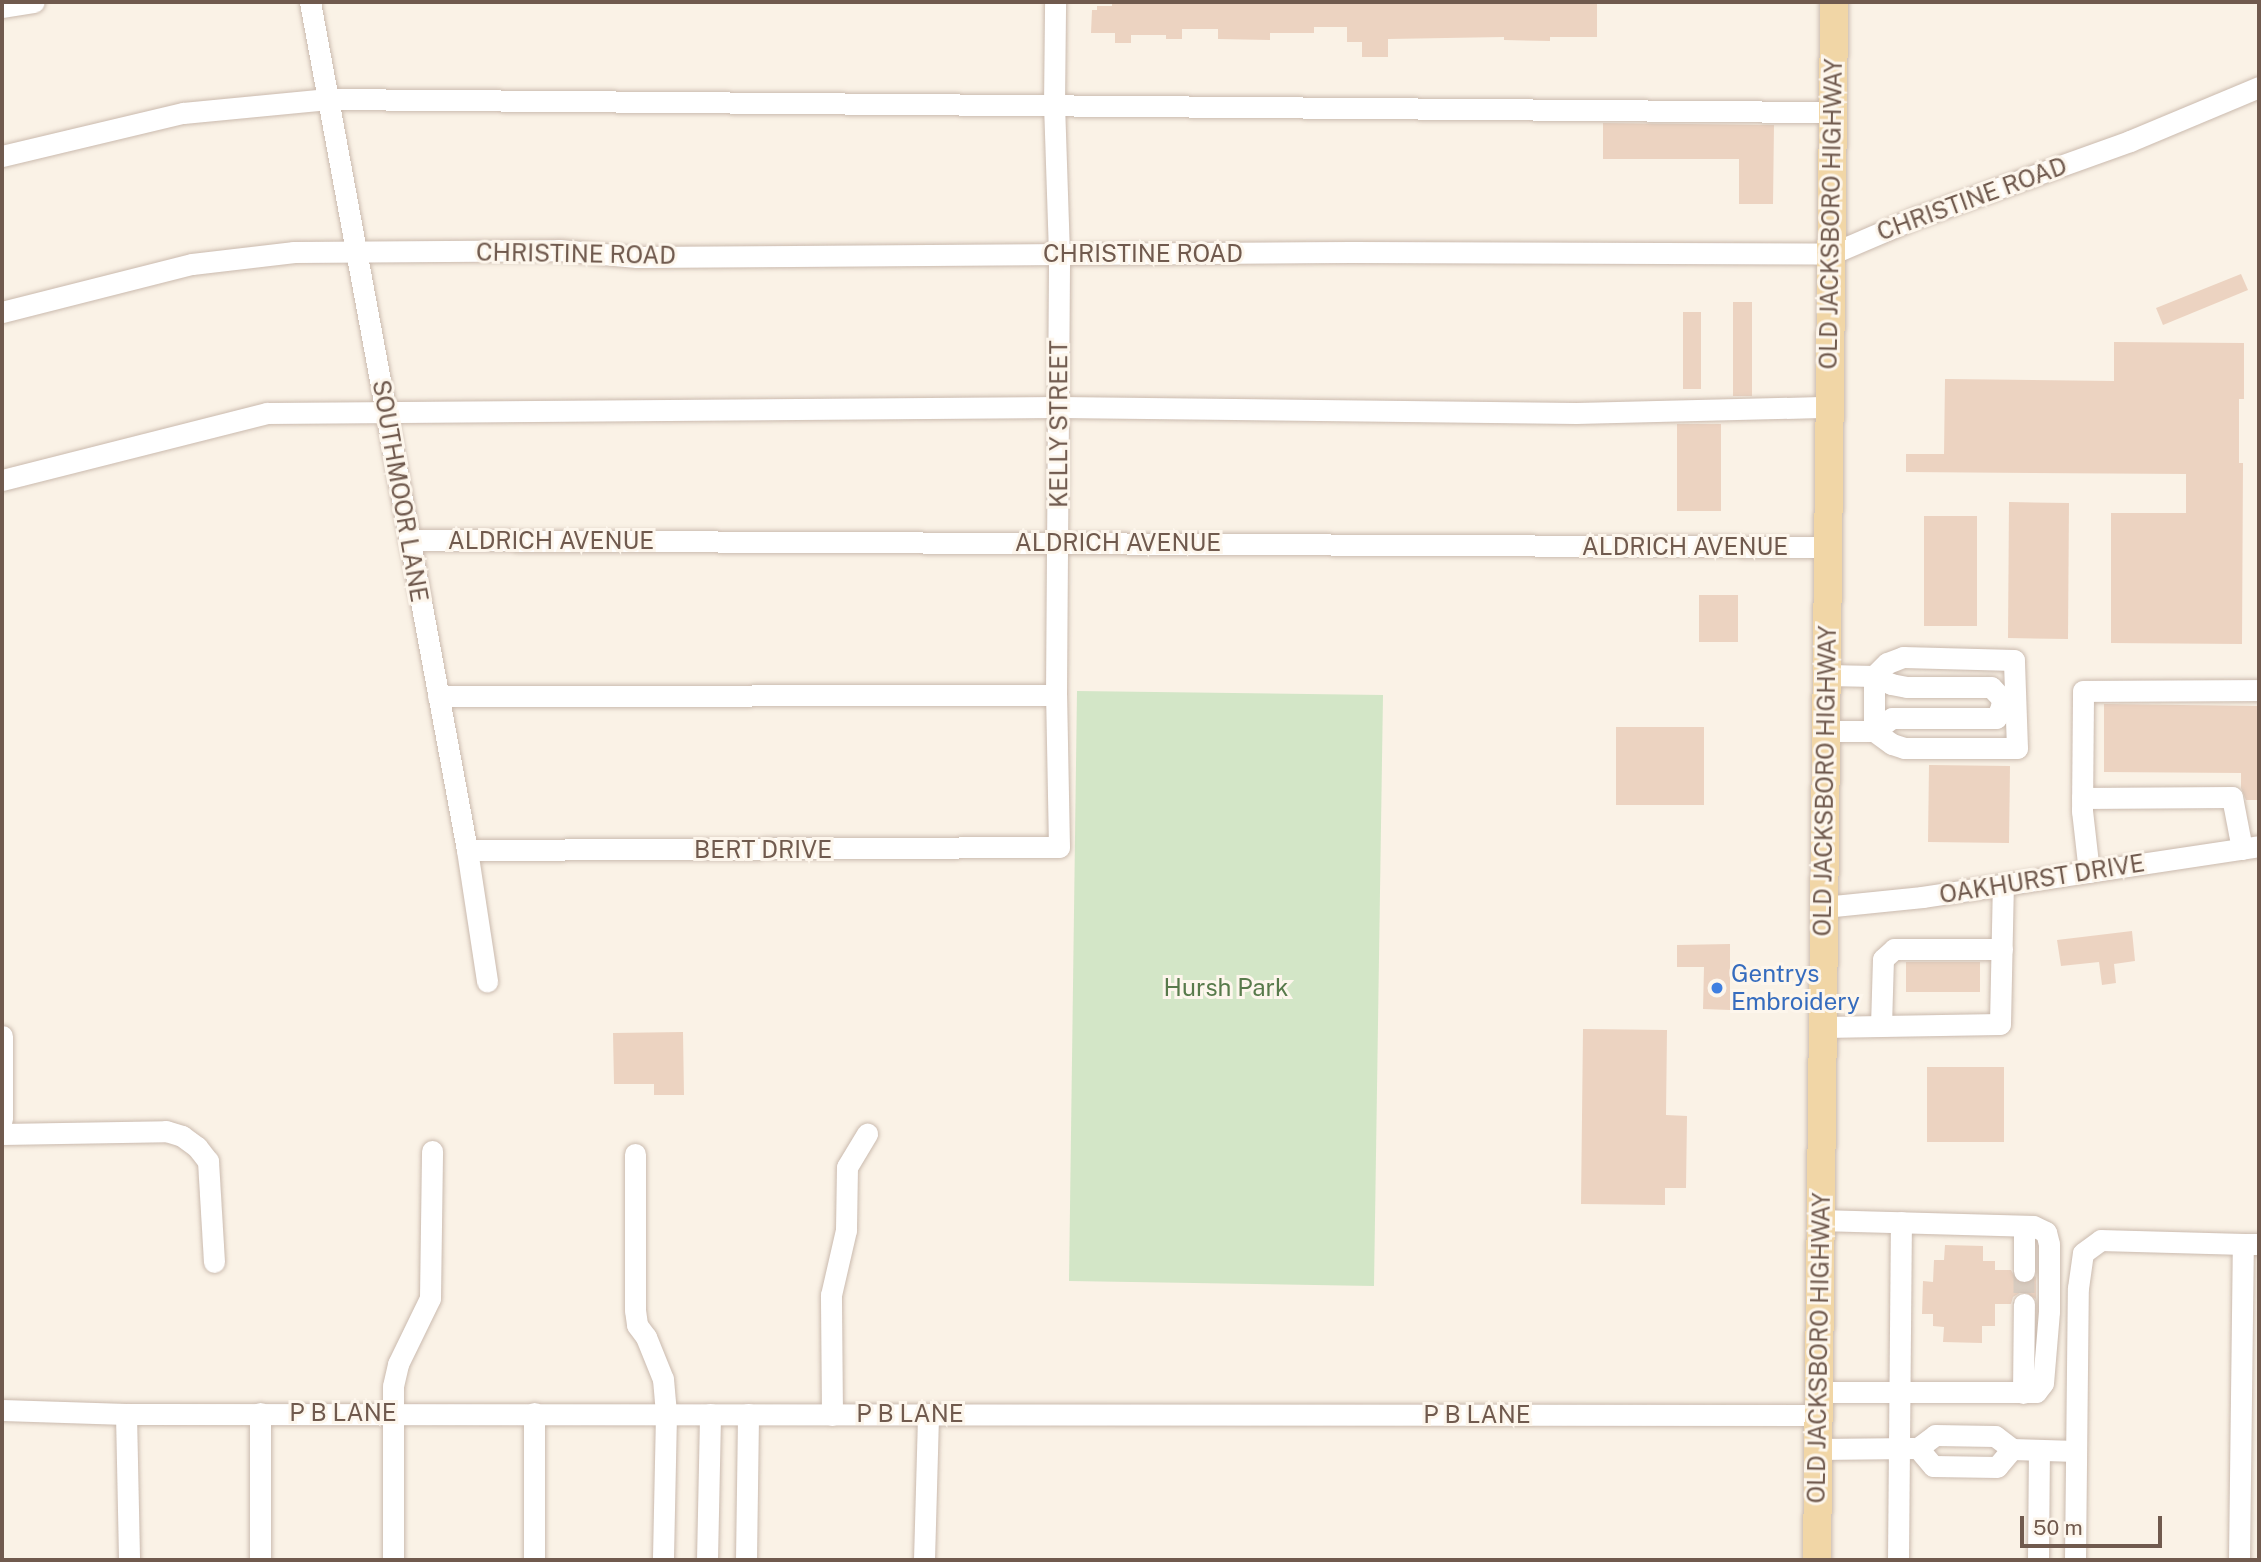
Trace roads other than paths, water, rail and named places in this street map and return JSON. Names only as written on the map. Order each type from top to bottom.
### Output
[{"type":"main road","name":"OLD JACKSBORO HIGHWAY","points":[[1816,1560],[1834,2]]},
{"type":"street","points":[[2,7],[34,2]]},
{"type":"street","name":"SOUTHMOOR LANE","points":[[310,2],[467,850],[487,981]]},
{"type":"street","name":"KELLY STREET","points":[[1055,2],[1054,106],[1059,254],[1056,695],[1059,846]]},
{"type":"street","name":"CHRISTINE ROAD","points":[[2,312],[192,264],[294,252],[559,250],[637,257],[1831,254],[1915,218],[2130,141],[2259,87]]},
{"type":"street","points":[[2,156],[183,113],[328,99],[1832,112]]},
{"type":"street","points":[[2,480],[267,413],[1059,407],[1576,413],[1829,407]]},
{"type":"street","name":"ALDRICH AVENUE","points":[[409,540],[1828,547]]},
{"type":"street","points":[[1826,731],[1874,731],[1892,744],[1904,748],[2017,748],[2014,660],[1903,657],[1887,663],[1874,676],[1874,731]]},
{"type":"street","points":[[1826,675],[1874,676],[1891,684],[1907,687],[1992,687],[2002,699],[1996,718],[1892,718],[1874,731]]},
{"type":"street","points":[[2089,872],[2082,798],[2083,691],[2259,690]]},
{"type":"street","points":[[438,696],[1056,695]]},
{"type":"street","points":[[2082,798],[2232,797],[2250,847]]},
{"type":"street","name":"BERT DRIVE","points":[[467,850],[1059,846]]},
{"type":"street","name":"OAKHURST DRIVE","points":[[1824,907],[2003,885],[2250,847]]},
{"type":"street","points":[[1823,1027],[2000,1024],[2003,885]]},
{"type":"street","points":[[1881,1026],[1884,959],[1894,950],[2002,949]]},
{"type":"street","points":[[2,1036],[2,1119]]},
{"type":"street","points":[[2,1134],[166,1131],[181,1136],[197,1147],[208,1161],[214,1262]]},
{"type":"street","points":[[832,1415],[831,1295],[846,1230],[847,1167],[867,1134]]},
{"type":"street","points":[[393,1560],[392,1413],[398,1364],[430,1298],[432,1151]]},
{"type":"street","points":[[635,1153],[635,1310],[637,1325],[646,1337],[663,1379],[666,1414],[663,1560]]},
{"type":"street","points":[[1820,1220],[2024,1226],[2046,1232],[2049,1244],[2049,1311],[2043,1383],[2036,1392],[2023,1393],[2024,1304]]},
{"type":"street","points":[[1898,1560],[1908,1448],[1898,1392],[1901,1222]]},
{"type":"street","points":[[2024,1226],[2024,1271]]},
{"type":"street","points":[[2075,1560],[2078,1288],[2082,1253],[2101,1240],[2251,1244],[2239,1560]]},
{"type":"street","name":"P B LANE","points":[[2,1410],[126,1414],[832,1415],[1818,1403],[1898,1392],[2023,1393]]},
{"type":"street","points":[[260,1413],[260,1560]]},
{"type":"street","points":[[534,1413],[534,1560]]},
{"type":"street","points":[[126,1414],[129,1560]]},
{"type":"street","points":[[707,1560],[710,1414]]},
{"type":"street","points":[[746,1560],[748,1414]]},
{"type":"street","points":[[923,1560],[928,1414]]},
{"type":"street","points":[[1818,1449],[1908,1448],[1935,1435],[1995,1436],[2012,1450],[2076,1451]]},
{"type":"street","points":[[1908,1448],[1933,1466],[1997,1467],[2012,1450]]},
{"type":"street","points":[[2038,1560],[2039,1450]]},
{"type":"tunnel","points":[[2024,1271],[2024,1304]]},
{"type":"place","name":"Gentrys Embroidery","points":[[1717,988]]},
{"type":"park label","name":"Hursh Park","points":[[1226,988]]}]
